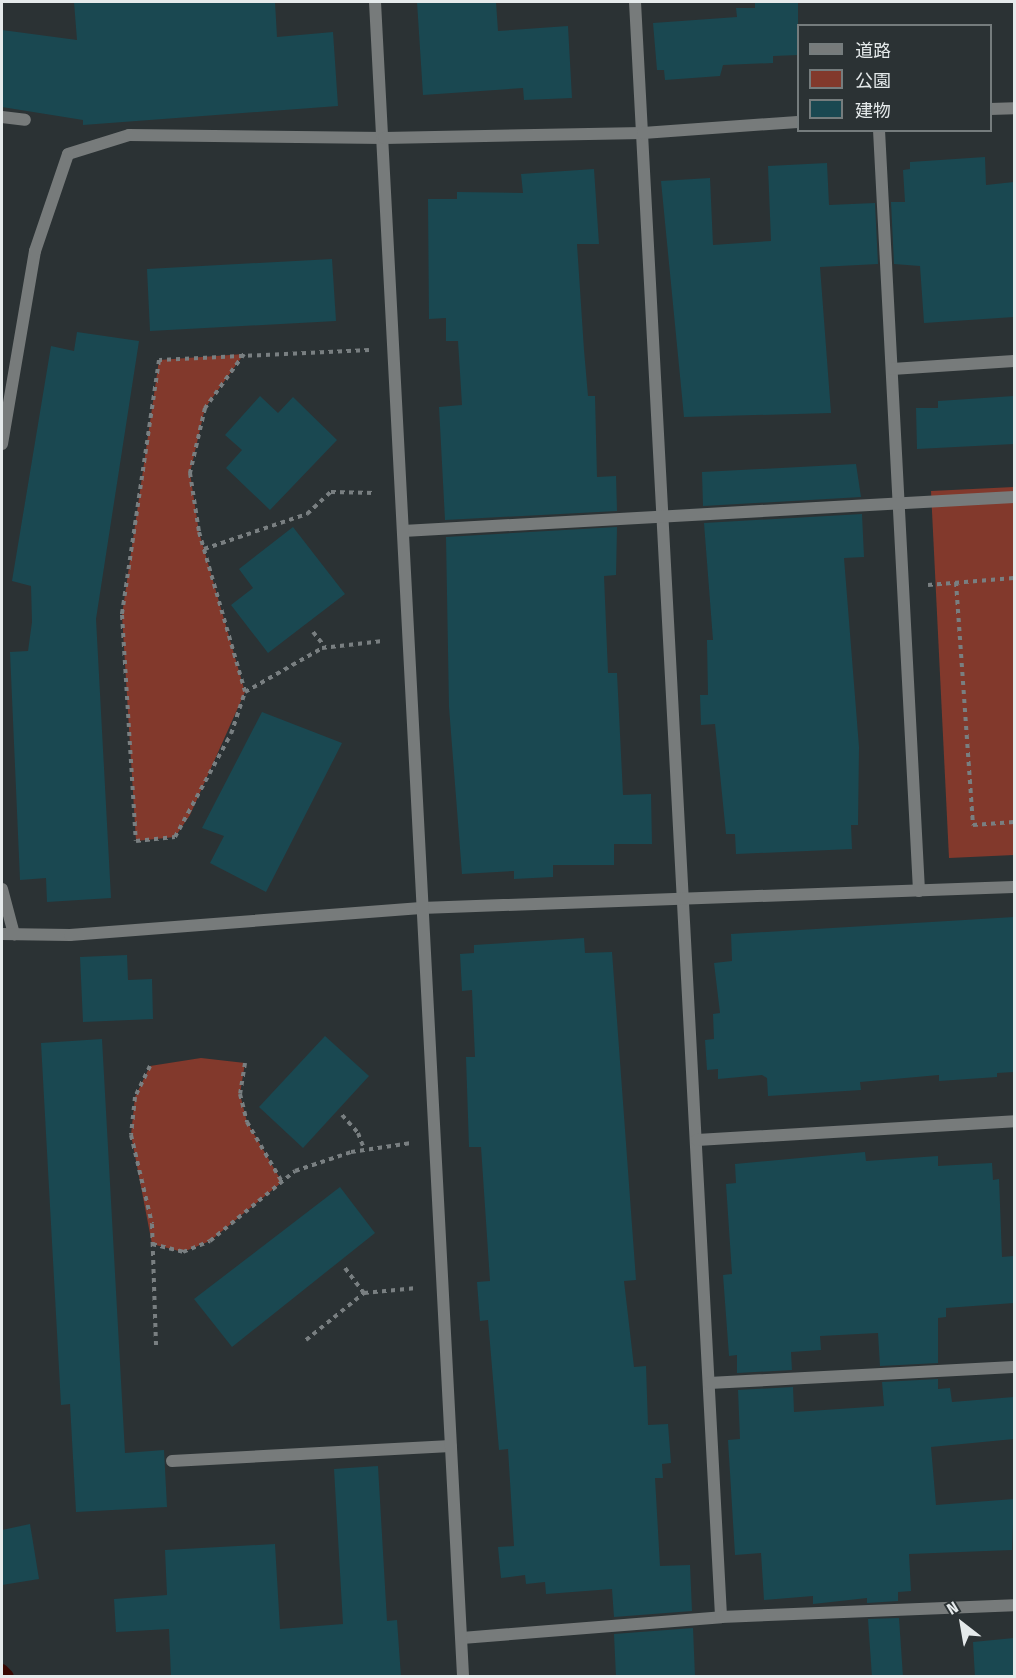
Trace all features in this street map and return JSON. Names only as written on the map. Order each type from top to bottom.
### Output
[{"type":"street","points":[[375,2],[384,138],[421,908],[463,1677]]},
{"type":"street","points":[[635,2],[685,901],[721,1617]]},
{"type":"street","points":[[992,109],[1014,108]]},
{"type":"street","points":[[2,117],[25,120]]},
{"type":"street","points":[[2,444],[35,251],[68,154],[129,135],[384,138],[643,133],[797,122]]},
{"type":"street","points":[[879,132],[919,891]]},
{"type":"street","points":[[892,369],[1014,361]]},
{"type":"street","points":[[402,531],[663,514],[1014,497]]},
{"type":"street","points":[[2,889],[8,934],[70,935],[421,908],[685,901],[1014,887]]},
{"type":"street","points":[[697,1140],[1014,1121]]},
{"type":"street","points":[[709,1383],[1014,1367]]},
{"type":"street","points":[[172,1461],[451,1446]]},
{"type":"street","points":[[462,1638],[721,1617],[1014,1605]]},
{"type":"path","points":[[244,354],[206,408],[190,473],[204,549],[245,692],[231,734],[175,837],[136,841],[122,615],[159,360],[244,354],[394,350]]},
{"type":"path","points":[[204,549],[307,514],[330,492],[401,493]]},
{"type":"path","points":[[1014,578],[956,582],[973,825],[1014,822]]},
{"type":"path","points":[[313,632],[325,647]]},
{"type":"path","points":[[245,692],[325,647],[408,638]]},
{"type":"path","points":[[245,1064],[240,1094],[247,1122],[282,1182]]},
{"type":"path","points":[[150,1066],[135,1097],[131,1135],[152,1244],[156,1346]]},
{"type":"path","points":[[342,1115],[358,1133],[364,1149]]},
{"type":"path","points":[[152,1244],[183,1252],[210,1241],[295,1171],[364,1149],[434,1141]]},
{"type":"path","points":[[345,1268],[364,1293]]},
{"type":"path","points":[[306,1340],[364,1293],[442,1286]]},
{"type":"green space","points":[[244,354],[205,408],[190,473],[199,532],[245,692],[190,815],[175,837],[136,841],[122,615],[159,360]]},
{"type":"green space","points":[[1014,487],[1014,855],[949,858],[931,491]]},
{"type":"green space","points":[[201,1058],[245,1063],[240,1094],[247,1122],[282,1182],[210,1241],[183,1252],[152,1244],[131,1135],[135,1097],[150,1066]]},
{"type":"building","points":[[74,2],[275,2],[277,37],[333,32],[338,106],[83,125],[83,120],[2,107],[2,30],[77,40]]},
{"type":"building","points":[[417,2],[496,2],[498,31],[568,26],[572,98],[524,100],[523,88],[423,95]]},
{"type":"building","points":[[755,2],[798,2],[797,55],[773,56],[773,63],[723,65],[720,76],[665,80],[664,70],[657,70],[653,23],[737,17],[736,8],[755,8]]},
{"type":"building","points":[[985,157],[986,185],[1014,182],[1014,317],[924,323],[920,266],[894,264],[891,202],[905,202],[903,170],[910,169],[910,162]]},
{"type":"building","points":[[827,163],[829,205],[875,203],[878,264],[820,267],[831,413],[684,417],[661,181],[710,178],[713,245],[771,241],[768,166]]},
{"type":"building","points":[[594,169],[599,244],[577,244],[584,350],[588,396],[595,396],[597,477],[616,476],[617,511],[445,520],[439,407],[462,405],[458,341],[446,341],[446,318],[429,319],[428,199],[457,199],[457,192],[523,193],[521,174]]},
{"type":"building","points":[[332,259],[336,321],[150,331],[147,269]]},
{"type":"building","points":[[77,332],[139,341],[96,619],[111,898],[47,902],[46,878],[20,880],[10,652],[28,651],[32,622],[31,586],[12,581],[51,346],[74,351]]},
{"type":"building","points":[[260,396],[278,413],[293,397],[337,440],[270,510],[226,468],[242,450],[225,435]]},
{"type":"building","points":[[1014,396],[1014,444],[917,449],[916,408],[938,408],[938,401]]},
{"type":"building","points":[[856,464],[861,497],[703,506],[702,472]]},
{"type":"building","points":[[862,514],[864,557],[844,558],[859,747],[858,825],[851,825],[852,849],[736,854],[735,834],[726,834],[715,724],[701,725],[700,695],[708,695],[707,640],[713,640],[704,523]]},
{"type":"building","points":[[293,527],[345,594],[268,653],[231,605],[253,588],[239,569]]},
{"type":"building","points":[[617,527],[616,575],[604,576],[608,673],[617,673],[623,795],[651,794],[652,844],[614,844],[614,865],[553,865],[553,877],[514,879],[514,871],[462,874],[449,707],[446,537]]},
{"type":"building","points":[[262,712],[342,743],[266,892],[210,863],[224,836],[202,828]]},
{"type":"building","points":[[1014,917],[1014,1072],[997,1073],[997,1077],[939,1081],[939,1075],[860,1082],[861,1090],[768,1096],[767,1078],[762,1075],[718,1079],[718,1069],[707,1070],[705,1040],[714,1039],[713,1014],[720,1013],[714,963],[732,961],[731,934]]},
{"type":"building","points":[[584,938],[585,953],[612,952],[636,1280],[624,1281],[634,1367],[646,1366],[648,1425],[668,1424],[671,1463],[662,1464],[663,1478],[655,1478],[660,1566],[690,1565],[692,1611],[614,1617],[612,1589],[546,1594],[545,1582],[526,1584],[525,1575],[501,1578],[498,1547],[514,1546],[508,1449],[499,1450],[488,1320],[480,1321],[477,1282],[490,1281],[481,1147],[469,1147],[466,1057],[475,1057],[472,990],[462,991],[460,954],[474,953],[474,945]]},
{"type":"building","points":[[127,955],[128,980],[152,979],[153,1019],[83,1022],[80,957]]},
{"type":"building","points":[[325,1036],[369,1076],[303,1148],[259,1107]]},
{"type":"building","points":[[102,1039],[125,1453],[164,1450],[167,1507],[76,1512],[70,1404],[61,1405],[41,1043]]},
{"type":"building","points":[[865,1152],[866,1161],[938,1156],[938,1166],[992,1163],[993,1180],[999,1179],[1002,1257],[1014,1256],[1014,1303],[946,1308],[946,1317],[938,1318],[938,1363],[880,1366],[878,1333],[820,1336],[821,1350],[791,1352],[792,1370],[737,1373],[737,1355],[729,1356],[723,1275],[732,1274],[726,1184],[736,1183],[735,1164]]},
{"type":"building","points":[[340,1187],[375,1233],[232,1347],[194,1299]]},
{"type":"building","points":[[938,1379],[938,1389],[950,1388],[952,1402],[1014,1397],[1014,1439],[931,1447],[936,1505],[1014,1499],[1012,1550],[909,1554],[911,1591],[898,1592],[898,1601],[867,1603],[867,1598],[813,1604],[813,1596],[764,1600],[761,1553],[735,1555],[728,1440],[740,1439],[738,1390],[793,1387],[794,1412],[884,1406],[882,1382]]},
{"type":"building","points":[[378,1466],[387,1621],[397,1620],[401,1677],[171,1677],[169,1629],[116,1632],[114,1599],[167,1595],[165,1550],[275,1544],[280,1629],[343,1624],[334,1469]]},
{"type":"building","points":[[30,1524],[39,1579],[2,1585],[2,1530]]},
{"type":"building","points":[[899,1618],[903,1677],[872,1677],[868,1619]]},
{"type":"building","points":[[693,1628],[695,1677],[616,1677],[614,1634]]},
{"type":"building","points":[[1014,1638],[1014,1677],[975,1677],[973,1642]]},
{"type":"waterway","points":[[2,1670],[8,1676]]}]
